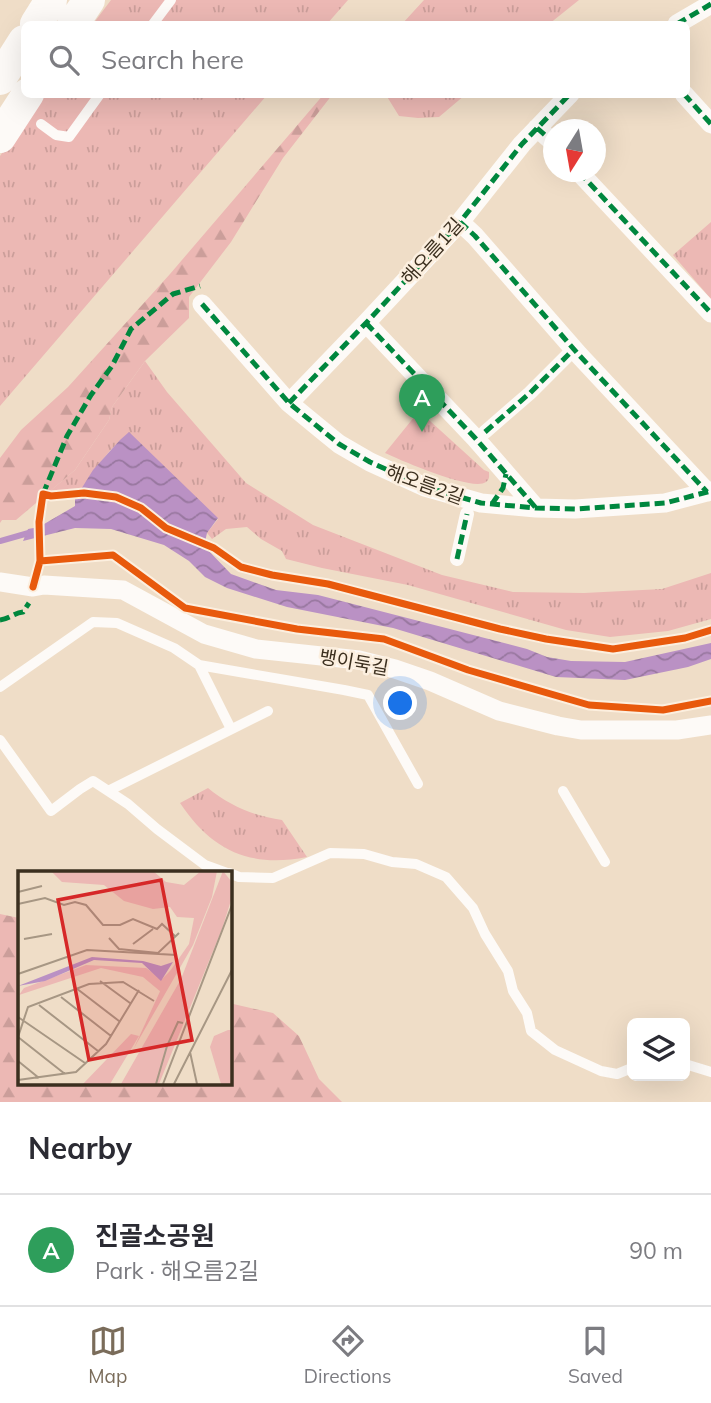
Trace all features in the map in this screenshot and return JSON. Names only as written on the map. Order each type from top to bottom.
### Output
[{"type":"highway","points":[[38,21],[51,0]]},
{"type":"highway","points":[[75,21],[89,0]]},
{"type":"highway","points":[[0,79],[21,46]]},
{"type":"highway","points":[[0,137],[25,98]]},
{"type":"street","points":[[682,21],[711,4]]},
{"type":"street","name":"해오름1길","points":[[289,403],[460,222],[522,144],[566,98]]},
{"type":"street","points":[[688,98],[711,124]]},
{"type":"street","points":[[537,128],[543,134]]},
{"type":"street","points":[[588,182],[711,313]]},
{"type":"street","points":[[460,222],[579,355],[709,492]]},
{"type":"street","name":"해오름2길","points":[[202,304],[289,403],[339,444],[384,470],[439,491],[481,503],[575,509],[666,503],[709,492]]},
{"type":"street","points":[[366,323],[476,439],[536,508]]},
{"type":"street","points":[[485,432],[569,354]]},
{"type":"street","points":[[492,504],[503,488],[506,474]]},
{"type":"street","points":[[457,559],[467,514]]},
{"type":"street","name":"뱅이둑길","points":[[0,582],[33,587],[44,585],[122,590],[204,634],[256,649],[359,660],[395,669],[430,681],[499,712],[558,726],[581,730],[677,730],[711,725]]},
{"type":"lane","points":[[155,21],[171,0]]},
{"type":"lane","points":[[41,124],[56,135],[69,137],[97,98]]},
{"type":"lane","points":[[0,687],[93,622],[117,623],[174,648],[200,665],[368,695],[418,784]]},
{"type":"lane","points":[[200,665],[231,729]]},
{"type":"lane","points":[[108,791],[268,711]]},
{"type":"lane","points":[[0,740],[51,811],[93,781],[128,804],[205,865],[222,871]]},
{"type":"lane","points":[[563,791],[605,862]]},
{"type":"lane","points":[[231,874],[239,877],[273,878],[330,853],[363,854],[392,862],[416,864],[446,877],[473,908],[485,934],[508,971],[513,991],[527,1013],[531,1031],[555,1050],[601,1071],[617,1074],[627,1070]]},
{"type":"lane","points":[[690,1065],[711,1072]]},
{"type":"green space","points":[[111,0],[348,0],[330,21],[95,21]]},
{"type":"green space","points":[[424,0],[579,0],[553,21],[405,21]]},
{"type":"green space","points":[[39,98],[264,98],[0,406],[0,156]]},
{"type":"green space","points":[[321,98],[330,98],[283,158],[231,242],[189,297],[189,318],[145,361],[112,407],[109,420],[75,470],[16,520],[2,520],[0,523],[0,458],[21,430],[68,387],[170,274]]},
{"type":"green space","points":[[388,98],[461,98],[439,117],[399,116]]},
{"type":"green space","points":[[711,222],[711,299],[673,255]]},
{"type":"green space","points":[[145,361],[167,392],[246,483],[313,525],[442,575],[513,592],[584,593],[662,589],[711,573],[711,619],[668,631],[610,637],[566,630],[408,585],[286,559],[282,551],[247,527],[226,529],[212,539],[207,533],[218,519],[129,433],[103,459],[82,489],[50,491],[75,470],[109,420],[112,407]]},
{"type":"green space","points":[[419,411],[489,472],[486,482],[467,483],[452,479],[385,453]]},
{"type":"green space","points":[[208,788],[243,809],[282,820],[307,857],[268,860],[234,852],[219,844],[192,820],[180,803]]},
{"type":"green space","points":[[0,914],[18,918],[18,1084],[231,1084],[231,1003],[273,1013],[299,1036],[319,1079],[342,1102],[0,1102]]},
{"type":"water","points":[[129,432],[218,518],[207,533],[204,546],[231,574],[276,590],[318,595],[527,649],[547,657],[571,661],[625,662],[711,643],[711,659],[688,667],[625,680],[556,677],[393,628],[287,607],[227,588],[205,577],[189,561],[164,545],[111,529],[75,528],[23,541],[28,529],[39,527],[75,506],[75,499],[93,470]]},
{"type":"waterway","points":[[0,541],[32,532]]},
{"type":"marked path","points":[[682,21],[711,4]]},
{"type":"marked path","points":[[289,403],[460,222],[522,144],[566,98]]},
{"type":"marked path","points":[[688,98],[711,124]]},
{"type":"marked path","points":[[537,128],[543,133]]},
{"type":"marked path","points":[[588,182],[711,313]]},
{"type":"marked path","points":[[460,222],[707,492]]},
{"type":"marked path","points":[[43,494],[67,436],[112,366],[131,329],[173,294],[200,286]]},
{"type":"marked path","points":[[202,304],[289,403],[323,431],[370,462],[425,487],[481,503],[575,509],[665,503],[711,491]]},
{"type":"marked path","points":[[366,323],[476,439],[536,508]]},
{"type":"marked path","points":[[485,432],[569,354]]},
{"type":"marked path","points":[[492,504],[503,488],[506,474]]},
{"type":"marked path","points":[[457,559],[467,514]]},
{"type":"marked path","points":[[0,620],[23,612],[29,603]]},
{"type":"cycle path","points":[[33,587],[40,561],[39,522],[43,494],[51,496],[84,493],[116,497],[141,508],[166,528],[214,548],[241,567],[328,584],[500,629],[613,649],[685,638],[711,630]]},
{"type":"cycle path","points":[[40,561],[113,555],[185,608],[297,629],[384,639],[468,670],[589,705],[663,710],[711,701]]},
{"type":"place","name":"진골소공원","points":[[422,432]]}]
